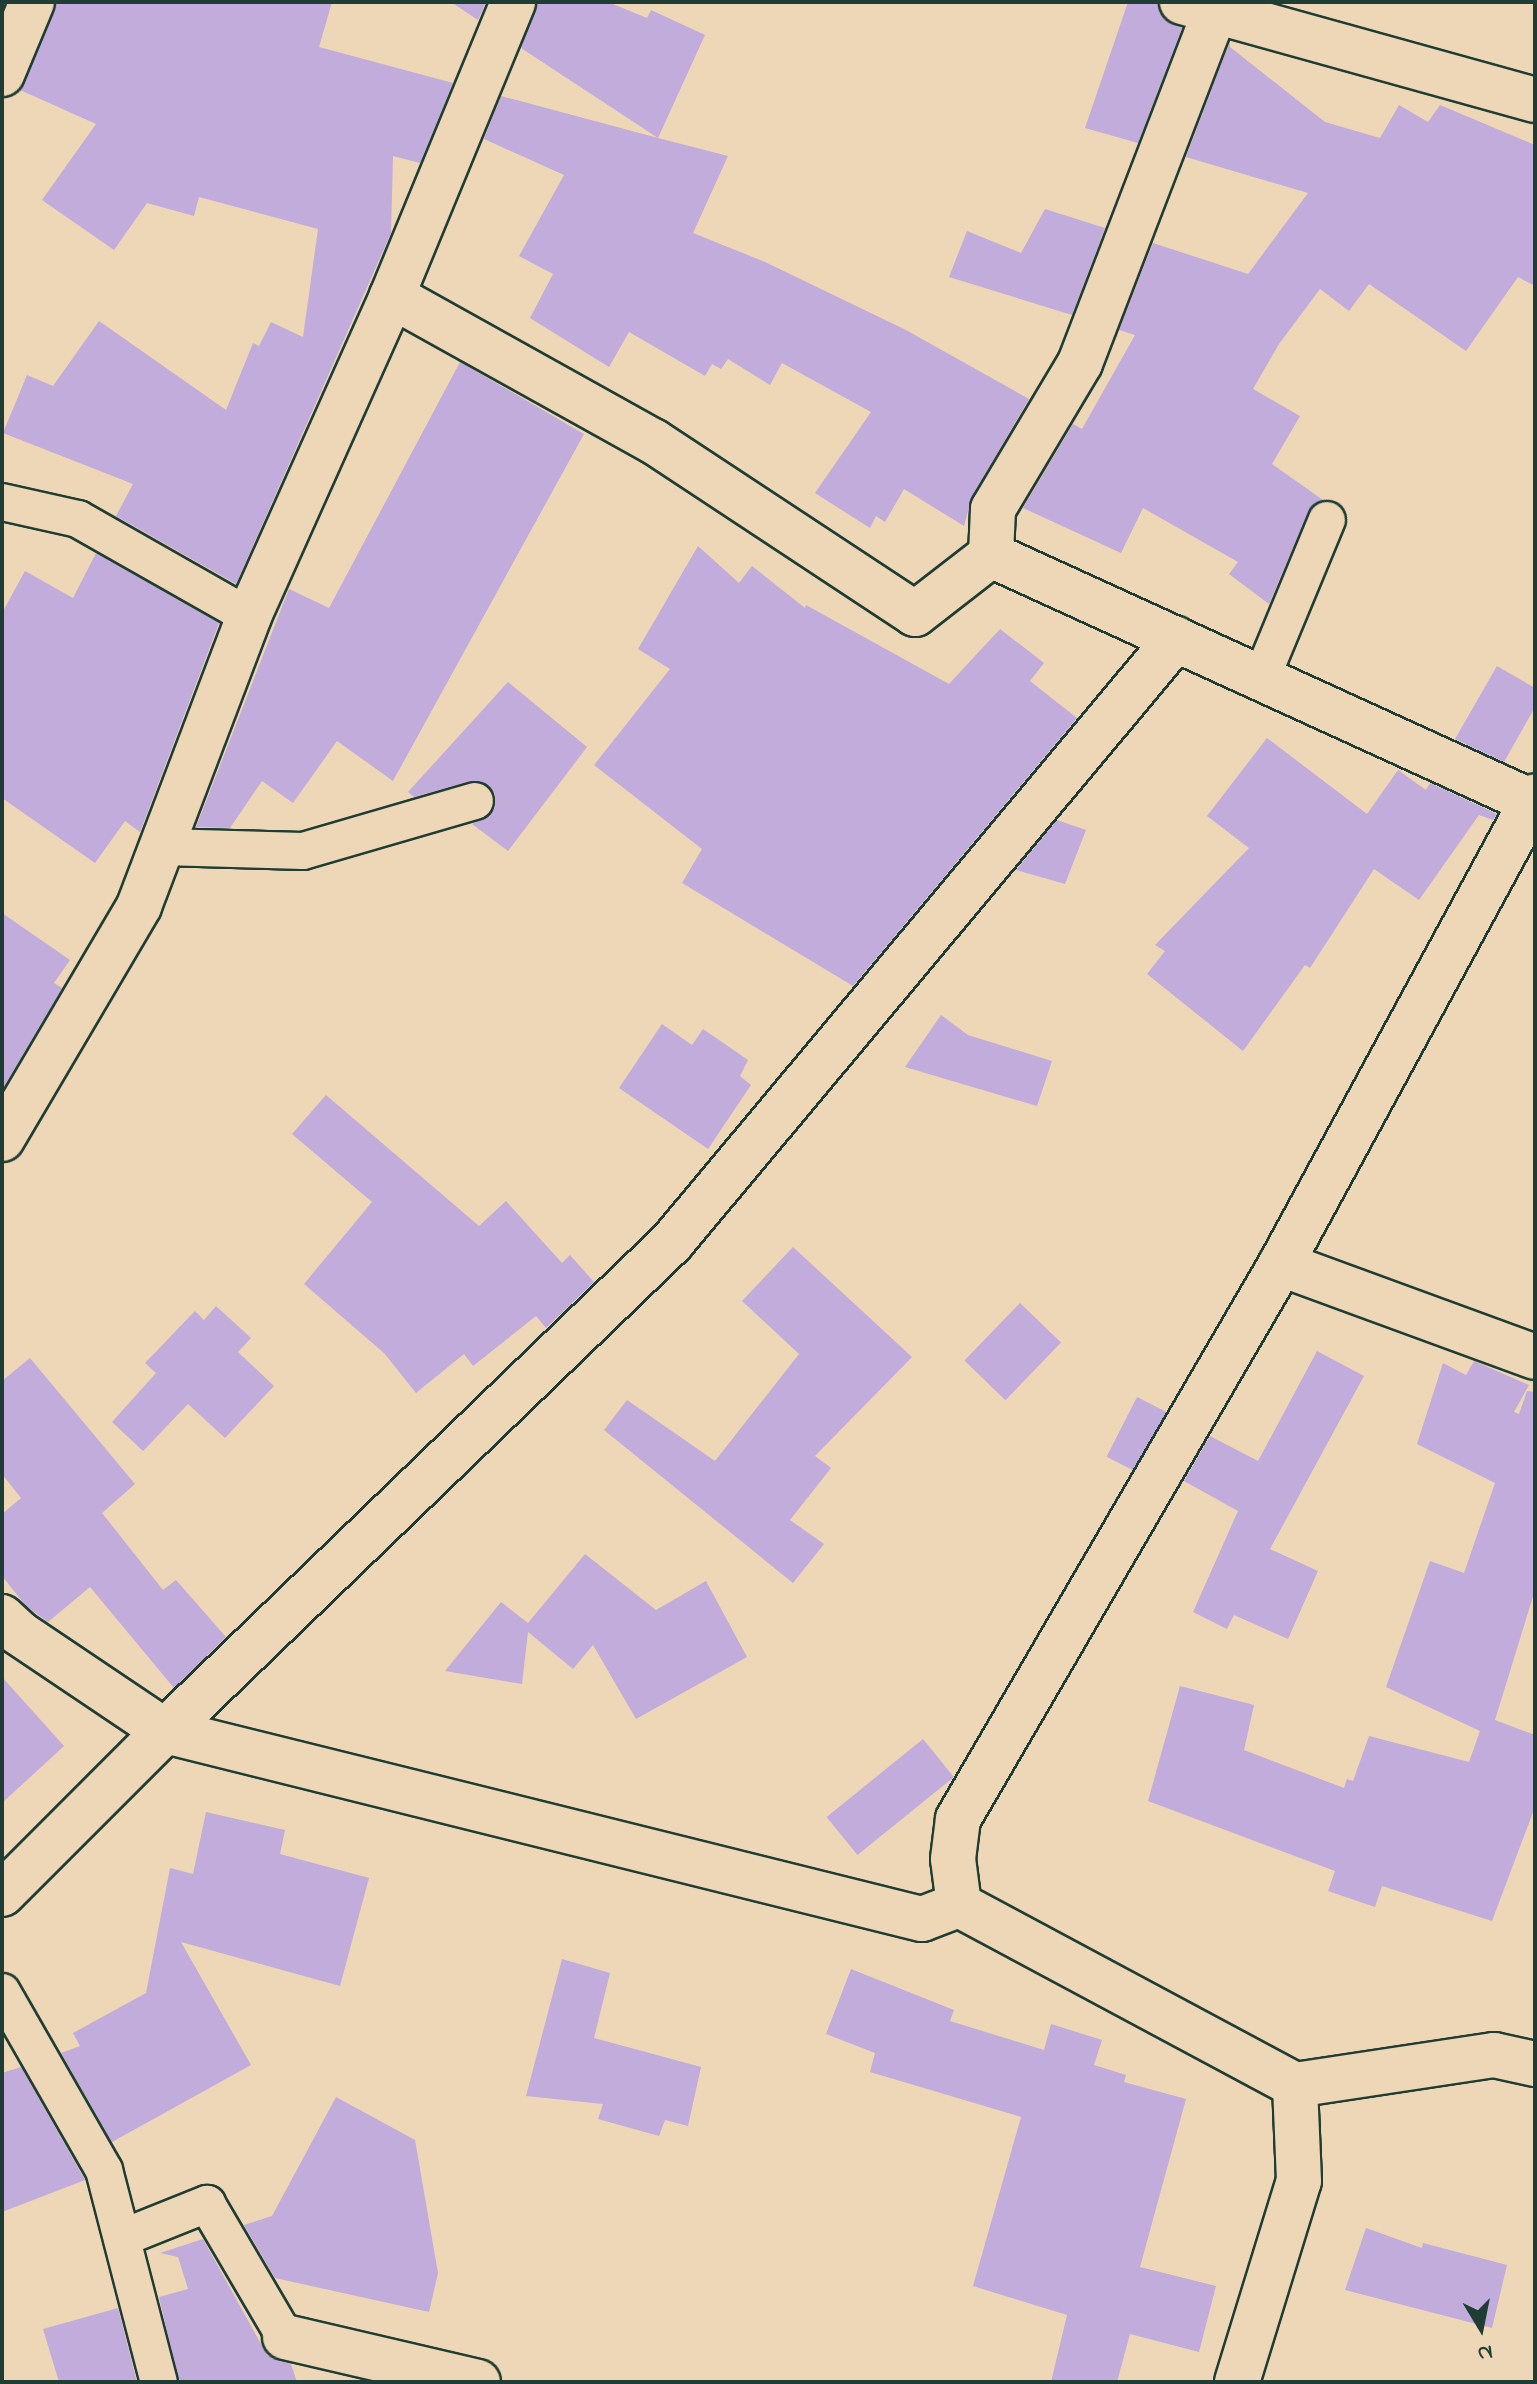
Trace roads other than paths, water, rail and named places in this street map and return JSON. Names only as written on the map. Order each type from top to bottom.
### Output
[{"type":"street","points":[[2,74],[32,2]]},
{"type":"street","points":[[2,1139],[139,906],[249,616],[392,296],[513,2]]},
{"type":"street","points":[[392,296],[653,441],[915,614],[991,555],[993,509],[1080,363],[1198,6],[1535,100]]},
{"type":"street","points":[[959,1905],[953,1859],[958,1819],[1520,857],[1534,799],[1261,679],[991,555]]},
{"type":"street","points":[[2,1894],[165,1731],[672,1242],[1176,639]]},
{"type":"street","points":[[1281,1264],[1535,1357]]},
{"type":"street","points":[[2,1617],[19,1633],[165,1731],[922,1919],[959,1905],[1295,2085],[1494,2055],[1535,2064]]},
{"type":"street","points":[[1237,2382],[1299,2181],[1295,2085]]},
{"type":"street","points":[[285,2337],[478,2382]]},
{"type":"lane","points":[[2,502],[78,519],[249,616]]},
{"type":"lane","points":[[1261,679],[1327,520]]},
{"type":"lane","points":[[163,847],[303,851],[475,801]]},
{"type":"lane","points":[[2,1992],[104,2170],[159,2382]]},
{"type":"lane","points":[[122,2238],[207,2204],[285,2337]]}]
